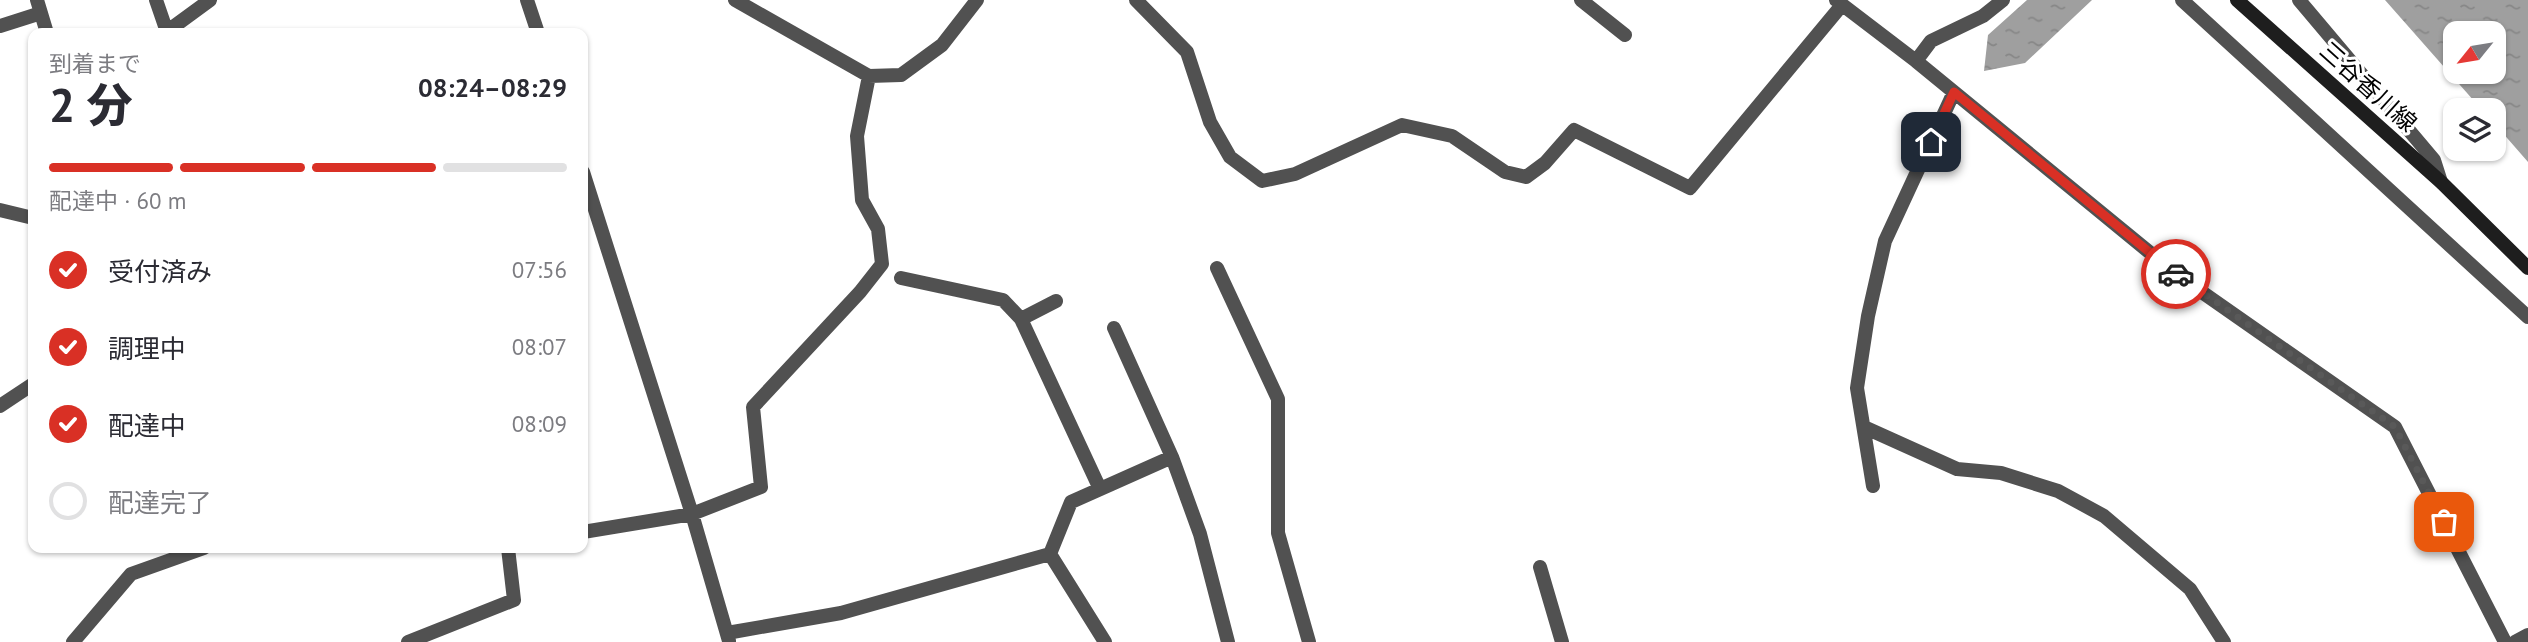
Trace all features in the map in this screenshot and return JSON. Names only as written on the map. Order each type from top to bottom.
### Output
[{"type":"main road","name":"三谷香川線","points":[[2237,0],[2441,183],[2528,268]]},
{"type":"street","points":[[156,0],[164,28]]},
{"type":"street","points":[[173,28],[210,0]]},
{"type":"street","points":[[527,0],[536,28]]},
{"type":"street","points":[[735,0],[869,76],[901,75],[942,45],[977,0]]},
{"type":"street","points":[[1136,0],[1187,52],[1210,122],[1230,157],[1262,181],[1295,174],[1402,125],[1452,136],[1505,172],[1526,177],[1545,163],[1574,130],[1690,188],[1839,3],[1916,61],[2176,274],[2395,427],[2505,642]]},
{"type":"street","points":[[1581,0],[1625,35]]},
{"type":"street","points":[[1916,61],[1931,41],[1983,16],[2003,0]]},
{"type":"street","points":[[2182,0],[2528,317]]},
{"type":"street","points":[[2299,0],[2434,160],[2441,183]]},
{"type":"street","points":[[0,26],[39,6],[46,28]]},
{"type":"street","points":[[588,531],[692,514],[761,487],[753,407],[881,264],[878,229],[862,200],[857,136],[869,76]]},
{"type":"street","points":[[1873,486],[1866,428],[1857,388],[1868,316],[1885,241],[1954,92]]},
{"type":"street","points":[[588,188],[692,514],[728,638],[841,613],[1050,554]]},
{"type":"street","points":[[0,210],[28,217]]},
{"type":"street","points":[[1217,268],[1278,399],[1278,533],[1309,642]]},
{"type":"street","points":[[901,278],[1003,300],[1021,319],[1100,489]]},
{"type":"street","points":[[1021,319],[1056,301]]},
{"type":"street","points":[[1114,328],[1172,457],[1200,534],[1228,642]]},
{"type":"street","points":[[0,406],[28,386]]},
{"type":"street","points":[[1866,428],[1957,469],[2001,473],[2057,491],[2104,516],[2190,589],[2224,642]]},
{"type":"street","points":[[1050,554],[1071,502],[1172,457]]},
{"type":"street","points":[[73,642],[131,574],[190,553]]},
{"type":"street","points":[[408,642],[514,600],[509,553]]},
{"type":"street","points":[[1050,554],[1105,642]]},
{"type":"street","points":[[1540,567],[1562,642]]},
{"type":"street","points":[[2515,642],[2528,635]]},
{"type":"water","points":[[2027,0],[2092,0],[2025,63],[1984,71],[1988,35]]},
{"type":"water","points":[[2385,0],[2528,0],[2528,162],[2506,137],[2506,98],[2471,98],[2459,84],[2506,84],[2506,21],[2443,21],[2443,66]]},
{"type":"way so far","points":[[2176,274],[2395,427],[2444,522]]},
{"type":"route","points":[[1931,142],[1954,92],[2176,274]]}]
